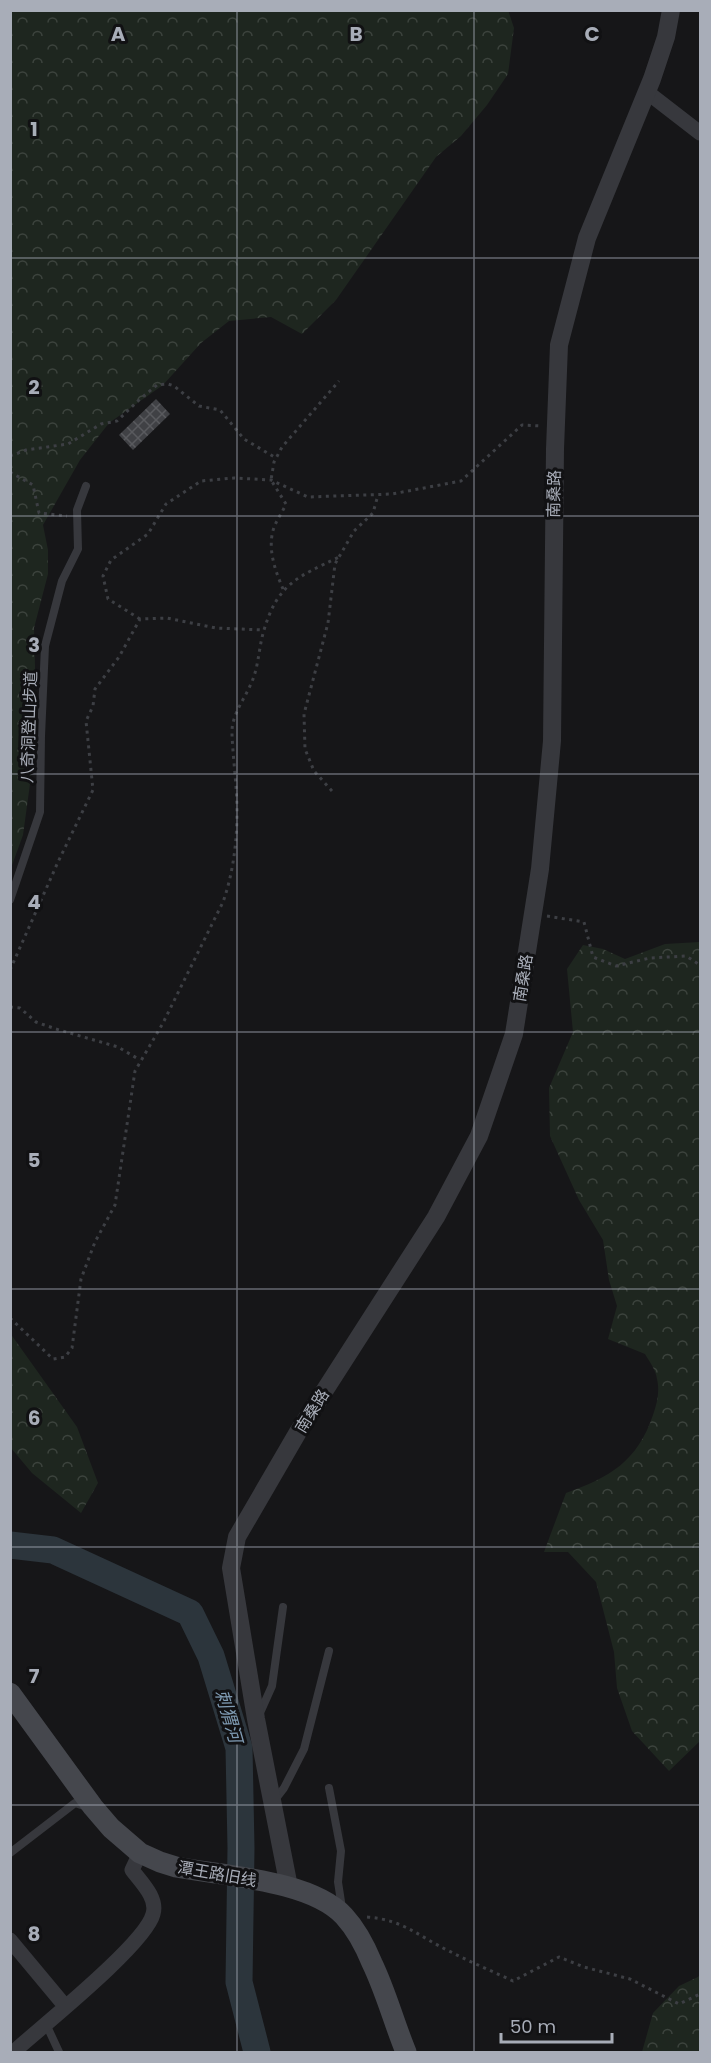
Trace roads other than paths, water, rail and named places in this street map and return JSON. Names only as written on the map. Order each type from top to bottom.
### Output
[{"type":"main road","name":"潭王路旧线","points":[[10,1693],[93,1807],[111,1828],[140,1853],[160,1863],[303,1890],[330,1904],[343,1915],[359,1937],[373,1964],[406,2052]]},
{"type":"street","name":"南桑路","points":[[283,1886],[273,1802],[256,1719],[231,1568],[237,1537],[298,1432],[436,1217],[479,1136],[514,1034],[540,869],[552,741],[559,345],[587,238],[647,92],[666,37],[671,10]]},
{"type":"street","points":[[647,92],[700,133]]},
{"type":"street","points":[[16,2052],[143,1933],[154,1913],[151,1896],[132,1870],[140,1853]]},
{"type":"street","points":[[10,1940],[65,2006]]},
{"type":"lane","name":"八奇洞登山步道","points":[[10,900],[40,812],[45,646],[62,581],[78,549],[77,510],[86,486]]},
{"type":"lane","points":[[256,1719],[272,1686],[284,1607]]},
{"type":"lane","points":[[273,1802],[284,1788],[304,1749],[329,1651]]},
{"type":"lane","points":[[330,1788],[331,1803],[339,1830],[341,1851],[338,1882],[343,1915]]},
{"type":"lane","points":[[10,1853],[75,1803],[93,1807]]},
{"type":"lane","points":[[45,2024],[59,2052]]},
{"type":"waterway","name":"刺猬河","points":[[10,1545],[53,1550],[190,1613],[211,1656],[239,1748],[241,1848],[239,1982],[257,2052]]}]
